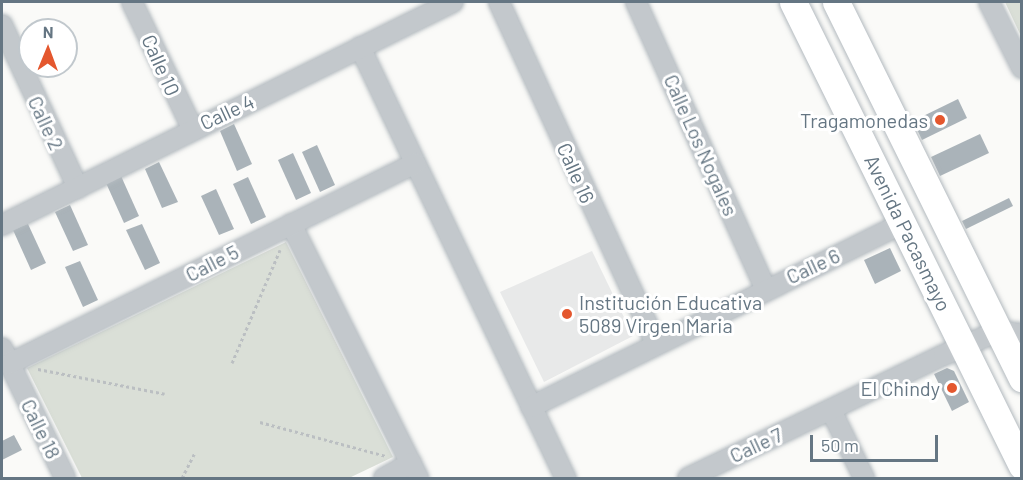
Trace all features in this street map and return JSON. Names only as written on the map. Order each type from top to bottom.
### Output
[{"type":"main road","name":"Avenida Pacasmayo","points":[[793,2],[1022,466]]},
{"type":"main road","name":"Avenida Pacasmayo","points":[[836,2],[1010,333],[1022,380]]},
{"type":"street","name":"Calle 10","points":[[132,2],[192,128]]},
{"type":"street","name":"Calle 4","points":[[2,225],[192,128],[453,2]]},
{"type":"street","name":"Calle 16","points":[[500,2],[656,344]]},
{"type":"street","name":"Calle Los Nogales","points":[[636,2],[765,288]]},
{"type":"street","points":[[989,2],[1022,68]]},
{"type":"street","name":"Calle 2","points":[[2,25],[78,188]]},
{"type":"street","points":[[360,47],[566,478]]},
{"type":"street","name":"Calle 5","points":[[5,356],[291,224],[415,163]]},
{"type":"street","points":[[291,224],[415,471],[384,478]]},
{"type":"street","name":"Calle 6","points":[[531,406],[765,288],[902,224]]},
{"type":"street","name":"Calle 7","points":[[688,478],[720,471],[831,410],[964,347],[1010,333]]},
{"type":"street","name":"Calle 18","points":[[5,356],[65,478]]},
{"type":"street","points":[[831,410],[864,478]]},
{"type":"path","points":[[232,363],[291,224]]},
{"type":"path","points":[[5,356],[165,394]]},
{"type":"path","points":[[260,422],[415,471]]},
{"type":"path","points":[[182,478],[194,454]]},
{"type":"shaded area","points":[[1005,2],[1021,2],[1021,36]]},
{"type":"shaded area","points":[[286,242],[393,457],[349,478],[82,478],[27,368]]},
{"type":"shaded area","name":"Institución Educativa 5089 Virgen Maria","points":[[592,251],[633,336],[544,382],[500,292]]},
{"type":"building","name":"Tragamonedas","points":[[958,99],[967,118],[922,140],[913,121]]},
{"type":"building","points":[[234,124],[252,164],[237,171],[220,131]]},
{"type":"building","points":[[980,134],[989,153],[940,176],[931,157]]},
{"type":"building","points":[[317,145],[335,185],[320,192],[302,152]]},
{"type":"building","points":[[293,153],[311,193],[296,200],[278,160]]},
{"type":"building","points":[[159,162],[178,202],[162,208],[145,169]]},
{"type":"building","points":[[121,176],[139,216],[124,223],[106,183]]},
{"type":"building","points":[[248,177],[266,217],[251,224],[233,184]]},
{"type":"building","points":[[216,189],[234,229],[219,235],[201,196]]},
{"type":"building","points":[[1009,198],[1013,206],[966,229],[962,221]]},
{"type":"building","points":[[70,205],[88,245],[73,251],[55,212]]},
{"type":"building","points":[[28,224],[46,263],[31,270],[13,230]]},
{"type":"building","points":[[142,224],[160,263],[145,270],[126,230]]},
{"type":"building","points":[[890,248],[901,271],[875,284],[864,260]]},
{"type":"building","points":[[80,261],[98,300],[83,307],[65,267]]},
{"type":"building","name":"El Chindy","points":[[947,368],[954,371],[969,402],[952,411],[934,374]]},
{"type":"building","points":[[14,435],[22,450],[2,460],[2,441]]},
{"type":"place","name":"Tragamonedas","points":[[940,120]]},
{"type":"place","name":"Institución Educativa 5089 Virgen Maria","points":[[567,314]]},
{"type":"place","name":"El Chindy","points":[[952,388]]}]
